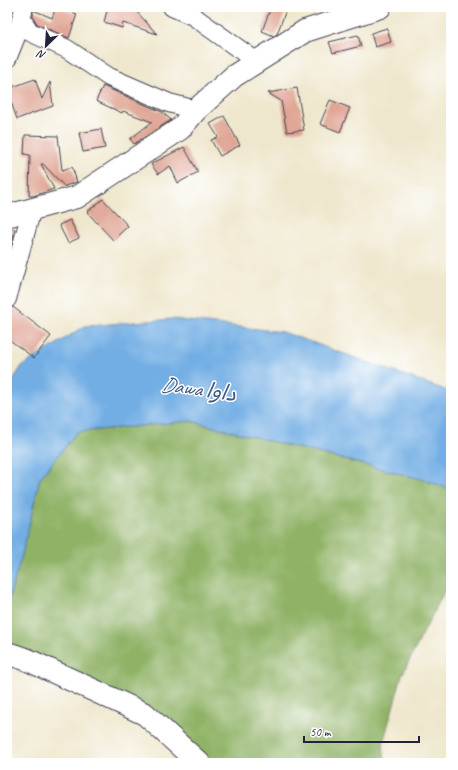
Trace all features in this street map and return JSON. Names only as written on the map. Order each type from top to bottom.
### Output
[{"type":"main road","points":[[7,216],[77,197],[180,129],[196,110],[234,76],[305,31],[380,7]]},
{"type":"main road","points":[[7,653],[28,660],[145,714],[199,763]]},
{"type":"street","points":[[172,7],[193,16],[257,62]]},
{"type":"street","points":[[7,59],[19,29],[23,13]]},
{"type":"street","points":[[23,13],[30,32],[67,49],[109,77],[169,103],[196,110]]},
{"type":"street","points":[[7,299],[32,209]]},
{"type":"green space","points":[[191,421],[421,479],[451,489],[451,578],[402,675],[383,743],[385,763],[194,763],[143,717],[7,654],[7,604],[22,555],[40,478],[77,432]]},
{"type":"water","name":"Dawa داوا","points":[[172,319],[283,332],[451,392],[451,489],[421,479],[191,421],[77,432],[40,478],[22,555],[7,604],[7,389],[22,366],[85,326]]},
{"type":"building","points":[[56,7],[77,14],[69,38],[37,24],[33,17],[33,10],[52,18]]},
{"type":"building","points":[[108,7],[139,7],[137,12],[157,34],[123,23],[122,28],[104,22]]},
{"type":"building","points":[[271,7],[280,7],[286,10],[277,34],[274,36],[262,31]]},
{"type":"building","points":[[387,28],[391,42],[375,47],[371,33]]},
{"type":"building","points":[[358,35],[361,46],[333,53],[329,42]]},
{"type":"building","points":[[35,79],[42,99],[50,82],[53,106],[17,119],[11,102],[7,101],[7,89]]},
{"type":"building","points":[[103,86],[162,112],[171,120],[134,144],[130,139],[152,122],[123,111],[122,113],[96,101]]},
{"type":"building","points":[[297,88],[304,130],[287,132],[281,101],[268,93]]},
{"type":"building","points":[[330,100],[350,108],[340,132],[320,124]]},
{"type":"building","points":[[224,116],[240,145],[220,156],[211,140],[218,137],[210,124]]},
{"type":"building","points":[[101,129],[105,148],[83,152],[79,133]]},
{"type":"building","points":[[25,135],[58,136],[62,170],[72,167],[77,182],[65,187],[43,164],[41,164],[54,189],[29,196],[30,155],[24,154]]},
{"type":"building","points":[[184,147],[198,172],[178,183],[170,166],[158,174],[151,164]]},
{"type":"building","points":[[103,199],[128,226],[113,240],[87,212]]},
{"type":"building","points":[[70,220],[79,238],[68,243],[59,225]]},
{"type":"building","points":[[7,229],[15,229],[7,260]]},
{"type":"building","points":[[13,307],[51,336],[34,358],[7,338],[7,309]]}]
